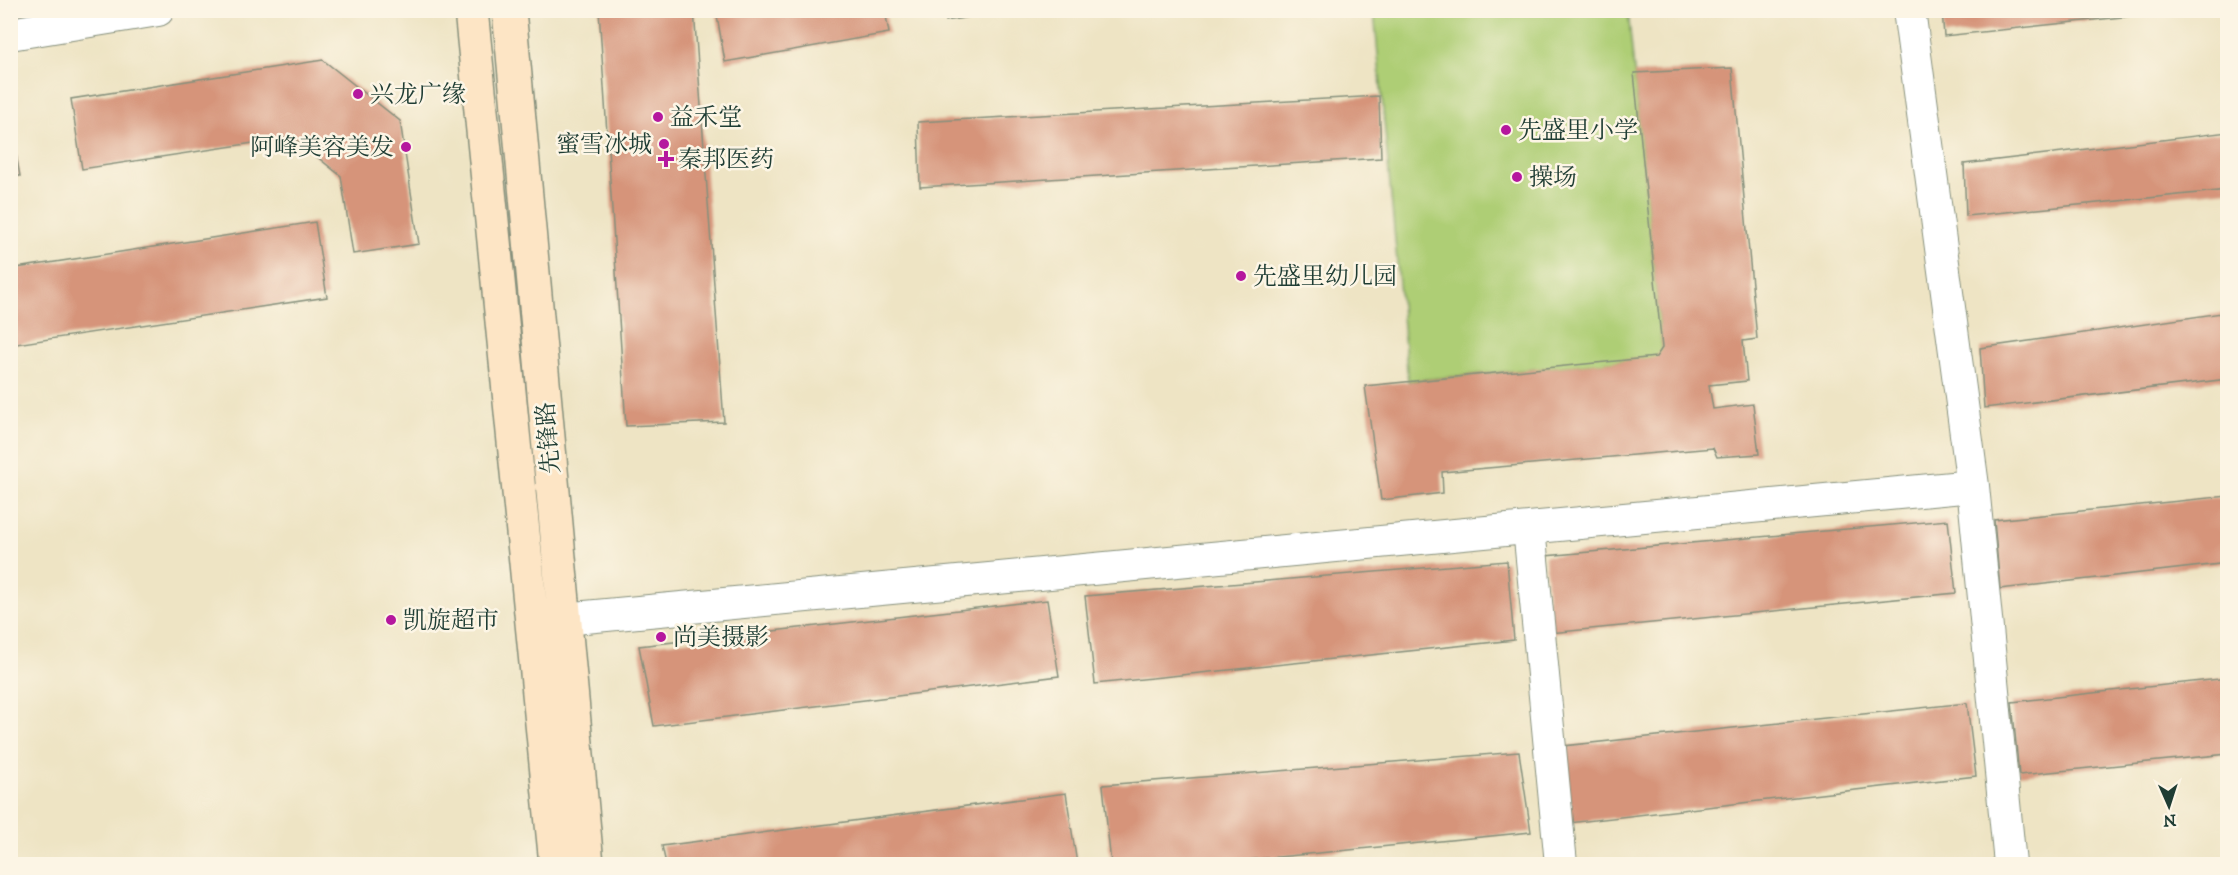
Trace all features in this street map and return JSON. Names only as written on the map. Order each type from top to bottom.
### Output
[{"type":"street","points":[[10,34],[158,10]]},
{"type":"street","points":[[471,10],[556,864]]},
{"type":"street","name":"先锋路","points":[[509,10],[587,864]]},
{"type":"street","points":[[1909,10],[1973,486],[2010,864]]},
{"type":"street","points":[[564,619],[1973,486]]},
{"type":"street","points":[[1529,528],[1561,864]]},
{"type":"green space","name":"操场","points":[[1374,11],[1628,11],[1663,357],[1408,381]]},
{"type":"building","points":[[599,10],[694,10],[724,422],[626,426]]},
{"type":"building","points":[[716,10],[885,10],[889,33],[725,62]]},
{"type":"building","points":[[945,10],[1001,10],[1001,12],[946,21]]},
{"type":"building","points":[[1942,10],[2168,10],[2169,12],[1944,36]]},
{"type":"building","points":[[323,60],[400,121],[419,244],[353,254],[341,176],[292,137],[82,169],[71,99]]},
{"type":"building","points":[[1732,68],[1757,339],[1743,341],[1747,381],[1709,385],[1713,409],[1753,404],[1759,454],[1717,457],[1713,448],[1442,472],[1443,493],[1381,500],[1365,386],[1656,357],[1662,348],[1634,73]]},
{"type":"building","points":[[1379,96],[1381,158],[920,187],[918,122]]},
{"type":"building","points":[[10,121],[20,176],[10,177]]},
{"type":"building","points":[[2228,132],[2228,190],[1966,216],[1964,164]]},
{"type":"building","points":[[315,222],[327,297],[10,345],[10,269]]},
{"type":"building","points":[[2228,312],[2228,379],[1984,408],[1980,348]]},
{"type":"building","points":[[2228,496],[2228,563],[2000,589],[1994,520]]},
{"type":"building","points":[[1948,520],[1956,593],[1550,633],[1545,556]]},
{"type":"building","points":[[1507,561],[1514,640],[1095,684],[1085,596]]},
{"type":"building","points":[[1047,600],[1059,676],[654,726],[639,646]]},
{"type":"building","points":[[2228,678],[2228,754],[2019,775],[2012,702]]},
{"type":"building","points":[[1967,703],[1976,776],[1569,823],[1563,746]]},
{"type":"building","points":[[1519,752],[1531,832],[1206,864],[1111,864],[1103,785]]},
{"type":"building","points":[[1066,793],[1077,864],[666,864],[662,846]]},
{"type":"place","name":"兴龙广缘","points":[[358,94]]},
{"type":"place","name":"益禾堂","points":[[658,117]]},
{"type":"place","name":"先盛里小学","points":[[1506,130]]},
{"type":"place","name":"蜜雪冰城","points":[[664,144]]},
{"type":"place","name":"阿峰美容美发","points":[[406,147]]},
{"type":"place","name":"秦邦医药","points":[[666,159]]},
{"type":"place","name":"操场","points":[[1517,177]]},
{"type":"place","name":"先盛里幼儿园","points":[[1241,276]]},
{"type":"place","name":"凯旋超市","points":[[391,620]]},
{"type":"place","name":"尚美摄影","points":[[661,637]]}]
